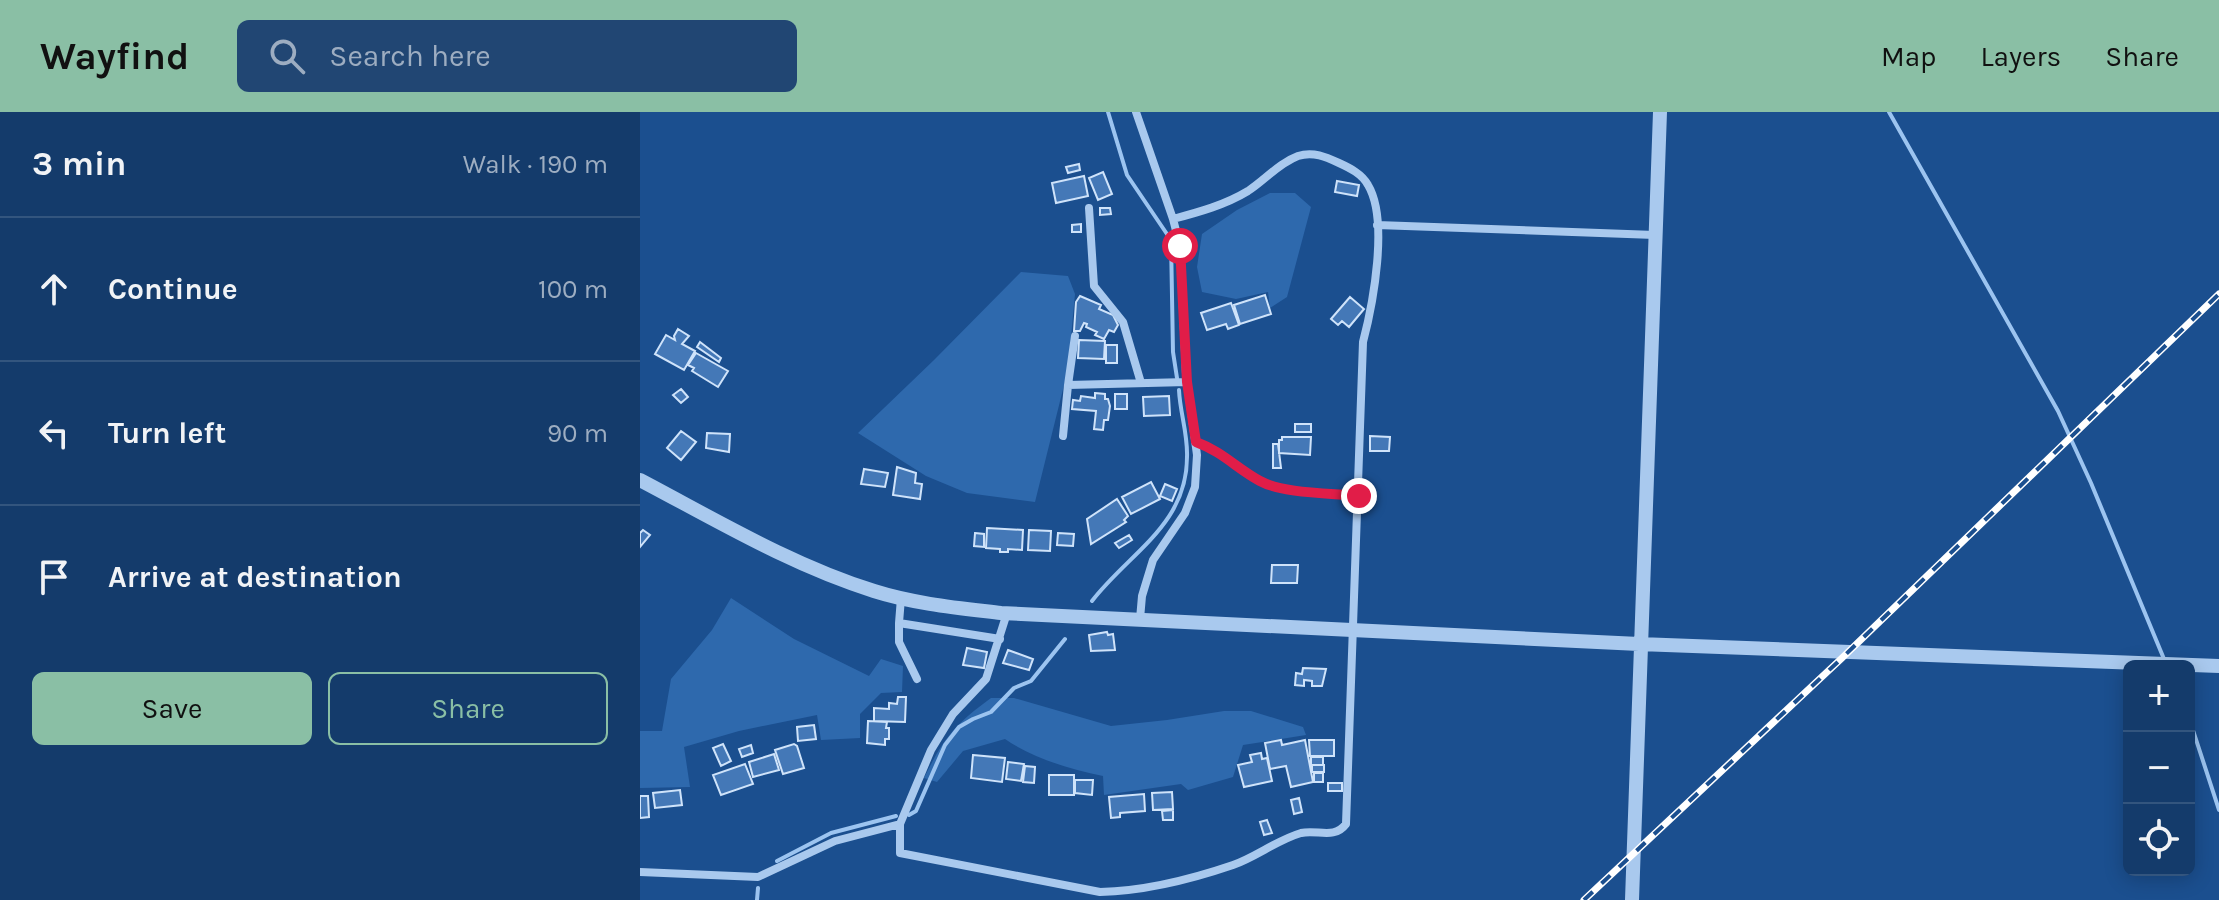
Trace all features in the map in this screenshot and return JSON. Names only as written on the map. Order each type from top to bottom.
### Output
[{"type":"street","points":[[1136,112],[1180,246],[1187,382],[1196,442],[1195,487],[1185,513],[1153,560],[1142,596],[1140,619]]},
{"type":"street","points":[[1632,900],[1660,112]]},
{"type":"street","points":[[1007,613],[986,679],[953,714],[931,750],[900,824],[900,853],[1100,892],[1154,885],[1232,865],[1302,833],[1339,831],[1346,824],[1363,342],[1374,298],[1377,225],[1374,201],[1362,177],[1349,167],[1311,154],[1288,161],[1247,191],[1225,202],[1173,219]]},
{"type":"street","points":[[1089,208],[1094,286],[1123,322],[1141,383]]},
{"type":"street","points":[[1377,225],[1655,235]]},
{"type":"street","points":[[1063,436],[1075,336]]},
{"type":"street","points":[[1068,385],[1187,382]]},
{"type":"street","points":[[1196,442],[1217,450],[1268,484],[1359,496]]},
{"type":"street","points":[[640,480],[769,550],[827,575],[927,604],[1007,613],[1639,644],[2219,666]]},
{"type":"street","points":[[901,598],[899,642],[917,679]]},
{"type":"street","points":[[899,623],[1000,639]]},
{"type":"street","points":[[640,872],[758,877],[835,841],[900,824]]},
{"type":"shaded area","points":[[1270,193],[1295,193],[1311,207],[1287,297],[1270,308],[1268,292],[1236,299],[1202,292],[1197,267],[1202,234],[1237,210]]},
{"type":"shaded area","points":[[1021,272],[1068,276],[1075,294],[1068,369],[1035,502],[967,493],[926,476],[858,433]]},
{"type":"shaded area","points":[[731,598],[794,639],[869,676],[881,659],[903,666],[902,692],[881,693],[860,714],[860,738],[821,740],[817,715],[739,731],[684,747],[690,787],[640,788],[640,731],[662,731],[671,679],[712,630]]},
{"type":"shaded area","points":[[991,698],[1014,698],[1111,726],[1224,711],[1251,711],[1303,727],[1306,735],[1243,745],[1233,777],[1188,790],[1181,784],[1104,795],[1103,776],[1052,762],[1005,739],[963,751],[937,782],[924,778],[951,733]]},
{"type":"building","points":[[1079,164],[1080,170],[1068,173],[1066,167]]},
{"type":"building","points":[[1103,172],[1112,194],[1098,200],[1089,178]]},
{"type":"building","points":[[1084,176],[1088,196],[1056,203],[1052,183]]},
{"type":"building","points":[[1337,181],[1359,185],[1357,196],[1335,192]]},
{"type":"building","points":[[1100,208],[1110,208],[1111,214],[1100,215]]},
{"type":"building","points":[[1081,224],[1081,232],[1072,232],[1072,225]]},
{"type":"building","points":[[1265,295],[1271,314],[1240,324],[1234,305]]},
{"type":"building","points":[[1080,296],[1101,305],[1099,309],[1113,315],[1118,325],[1114,332],[1109,330],[1104,339],[1095,335],[1097,332],[1084,323],[1080,331],[1074,331],[1076,302]]},
{"type":"building","points":[[1350,297],[1364,309],[1349,327],[1342,321],[1338,325],[1331,319]]},
{"type":"building","points":[[1231,303],[1239,325],[1228,329],[1226,324],[1207,330],[1201,313]]},
{"type":"building","points":[[678,329],[689,336],[682,344],[695,351],[684,370],[655,354],[666,335],[675,340]]},
{"type":"building","points":[[1079,340],[1105,341],[1104,359],[1078,358]]},
{"type":"building","points":[[700,342],[721,358],[719,362],[697,347]]},
{"type":"building","points":[[1106,345],[1117,345],[1117,363],[1106,363]]},
{"type":"building","points":[[696,353],[728,371],[718,387],[692,371],[694,368],[688,365]]},
{"type":"building","points":[[681,389],[688,397],[681,403],[673,395]]},
{"type":"building","points":[[1095,393],[1105,394],[1110,406],[1103,430],[1094,429],[1096,411],[1072,409],[1073,400],[1080,401],[1081,396],[1095,398]]},
{"type":"building","points":[[1115,394],[1127,394],[1127,409],[1115,409]]},
{"type":"building","points":[[1169,396],[1170,415],[1144,416],[1143,397]]},
{"type":"building","points":[[1295,424],[1311,424],[1311,432],[1295,432]]},
{"type":"building","points":[[681,431],[696,442],[681,460],[667,448]]},
{"type":"building","points":[[707,433],[730,434],[729,452],[706,448]]},
{"type":"building","points":[[1370,436],[1390,437],[1389,451],[1370,451]]},
{"type":"building","points":[[1282,437],[1311,437],[1310,455],[1279,453]]},
{"type":"building","points":[[1273,444],[1278,444],[1281,468],[1273,468]]},
{"type":"building","points":[[897,467],[916,473],[915,483],[922,484],[920,499],[893,495]]},
{"type":"building","points":[[864,469],[888,473],[885,487],[861,484]]},
{"type":"building","points":[[1151,482],[1160,499],[1131,514],[1122,497]]},
{"type":"building","points":[[1165,484],[1177,489],[1172,501],[1160,496]]},
{"type":"building","points":[[1117,499],[1128,516],[1124,520],[1126,522],[1091,544],[1087,519]]},
{"type":"building","points":[[987,528],[1023,530],[1022,550],[1000,552],[1000,549],[986,548]]},
{"type":"building","points":[[643,530],[650,535],[640,547],[640,533]]},
{"type":"building","points":[[1029,530],[1051,531],[1050,551],[1028,550]]},
{"type":"building","points":[[975,533],[984,534],[984,547],[974,546]]},
{"type":"building","points":[[1058,533],[1074,534],[1073,546],[1057,545]]},
{"type":"building","points":[[1129,535],[1132,540],[1119,548],[1115,543]]},
{"type":"building","points":[[1272,565],[1298,565],[1297,583],[1271,583]]},
{"type":"building","points":[[1107,632],[1108,635],[1113,634],[1115,650],[1091,651],[1089,635]]},
{"type":"building","points":[[967,648],[987,652],[984,668],[963,665]]},
{"type":"building","points":[[1008,650],[1033,659],[1029,670],[1003,663]]},
{"type":"building","points":[[1303,668],[1326,669],[1322,686],[1312,686],[1312,681],[1304,680],[1304,686],[1295,685],[1296,673],[1302,674]]},
{"type":"building","points":[[898,697],[906,697],[905,722],[874,721],[874,708],[889,709],[889,703],[897,704]]},
{"type":"building","points":[[868,721],[887,722],[889,739],[885,739],[885,745],[867,743]]},
{"type":"building","points":[[814,725],[816,739],[798,741],[797,727]]},
{"type":"building","points":[[1281,740],[1282,745],[1305,740],[1313,782],[1291,787],[1286,766],[1270,769],[1265,743]]},
{"type":"building","points":[[1309,740],[1334,740],[1334,756],[1310,756]]},
{"type":"building","points":[[723,744],[731,761],[721,766],[713,748]]},
{"type":"building","points":[[794,744],[804,768],[783,774],[775,750]]},
{"type":"building","points":[[751,745],[753,753],[742,757],[739,749]]},
{"type":"building","points":[[1261,753],[1262,759],[1267,758],[1272,781],[1244,787],[1238,765],[1252,762],[1250,755]]},
{"type":"building","points":[[774,754],[779,770],[753,777],[749,762]]},
{"type":"building","points":[[973,755],[1005,758],[1002,782],[971,778]]},
{"type":"building","points":[[1311,757],[1323,757],[1323,765],[1311,765]]},
{"type":"building","points":[[1008,762],[1024,764],[1021,781],[1006,779]]},
{"type":"building","points":[[745,764],[753,784],[721,795],[713,775]]},
{"type":"building","points":[[1312,765],[1324,765],[1324,772],[1312,772]]},
{"type":"building","points":[[1025,766],[1035,767],[1034,783],[1023,782]]},
{"type":"building","points":[[1314,773],[1323,773],[1323,782],[1314,782]]},
{"type":"building","points":[[1049,775],[1074,775],[1074,795],[1049,795]]},
{"type":"building","points":[[1075,780],[1093,780],[1092,795],[1075,793]]},
{"type":"building","points":[[1328,783],[1342,783],[1342,791],[1328,791]]},
{"type":"building","points":[[680,790],[682,805],[655,808],[653,793]]},
{"type":"building","points":[[1172,792],[1173,809],[1153,810],[1152,793]]},
{"type":"building","points":[[1144,794],[1145,811],[1120,813],[1120,817],[1111,818],[1109,797]]},
{"type":"building","points":[[640,796],[648,796],[649,817],[640,818]]},
{"type":"building","points":[[1299,798],[1302,812],[1294,814],[1291,800]]},
{"type":"building","points":[[1173,810],[1173,820],[1163,820],[1162,811]]},
{"type":"building","points":[[1267,820],[1272,833],[1264,835],[1260,822]]},
{"type":"waterway","points":[[1108,112],[1127,175],[1171,240],[1173,352],[1177,378]]},
{"type":"waterway","points":[[1889,112],[2058,411],[2164,659]]},
{"type":"waterway","points":[[1092,601],[1167,520],[1177,501],[1187,457],[1179,390]]},
{"type":"waterway","points":[[909,815],[916,811],[945,745],[959,727],[991,712],[1014,688],[1031,681],[1065,639]]},
{"type":"waterway","points":[[2194,732],[2219,810]]},
{"type":"waterway","points":[[777,861],[831,833],[896,816]]},
{"type":"waterway","points":[[757,900],[758,888]]},
{"type":"railway","points":[[1584,900],[1842,658],[2219,294]]},
{"type":"route","points":[[1180,246],[1187,382],[1196,442],[1217,450],[1260,481],[1359,496]]}]
